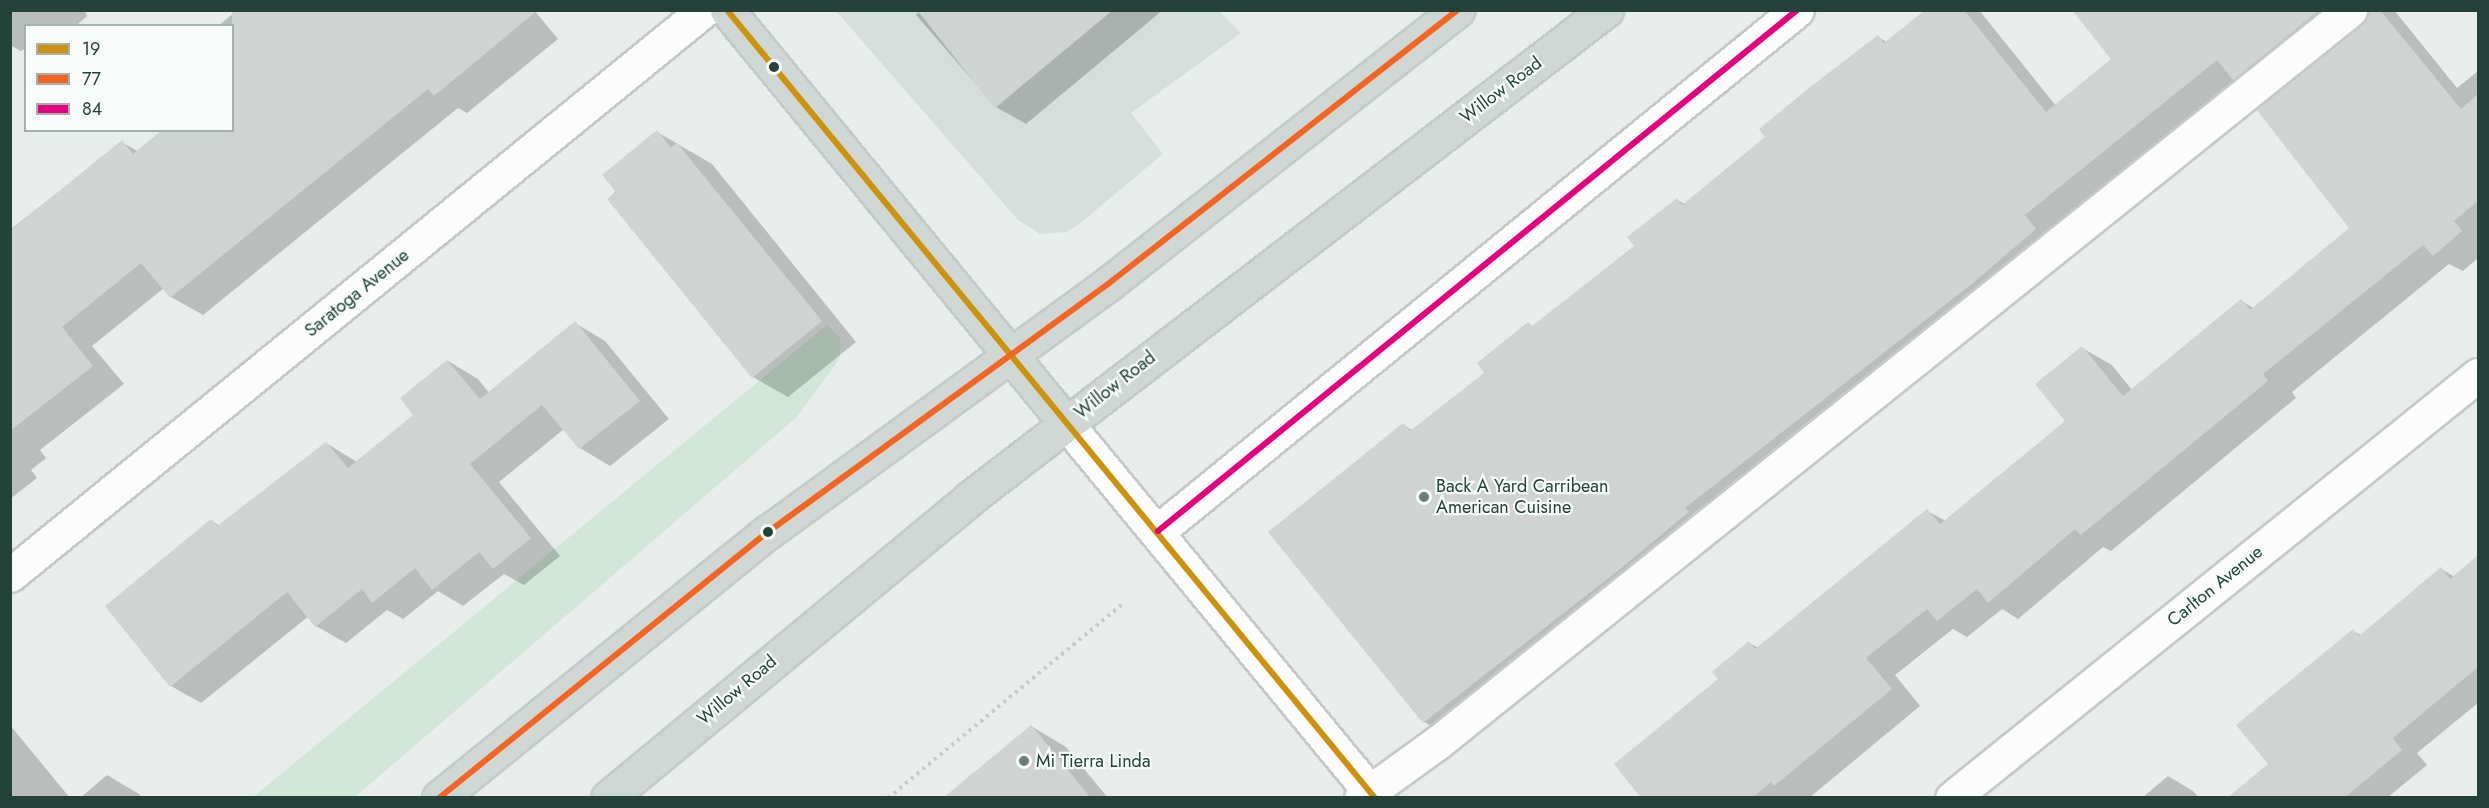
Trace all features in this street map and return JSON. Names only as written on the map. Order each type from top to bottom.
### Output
[{"type":"main road","points":[[727,10],[1066,423]]},
{"type":"main road","points":[[439,798],[768,532],[1008,353],[1108,284],[1457,10]]},
{"type":"main road","name":"Willow Road","points":[[608,798],[970,498],[1606,10]]},
{"type":"street","name":"Saratoga Avenue","points":[[10,575],[704,10]]},
{"type":"street","points":[[1158,531],[1797,10]]},
{"type":"street","points":[[1066,423],[1158,531],[1369,796],[2350,10]]},
{"type":"street","name":"Carlton Avenue","points":[[1952,798],[2478,375]]},
{"type":"path","points":[[888,798],[1121,605]]},
{"type":"shaded area","points":[[836,11],[1219,11],[1241,33],[1131,113],[1163,154],[1078,225],[1066,232],[1040,234],[1018,220]]},
{"type":"green space","points":[[827,325],[840,338],[840,358],[797,417],[355,797],[253,797]]},
{"type":"building","points":[[232,10],[538,10],[434,96],[428,89],[170,298],[141,263],[62,327],[93,366],[10,431],[10,231],[122,140],[133,154],[160,132],[234,132],[234,24],[232,24]]},
{"type":"building","points":[[917,10],[1113,10],[995,108]]},
{"type":"building","points":[[1925,10],[1964,10],[2046,112],[2111,59],[2072,10],[2319,10],[2233,80],[2217,60],[2025,215],[2036,229],[1973,283],[1685,508],[1689,512],[1620,569],[1423,723],[1268,532],[1403,423],[1410,431],[1484,373],[1477,363],[1528,322],[1532,326],[1634,246],[1627,237],[1677,198],[1682,205],[1765,137],[1759,129],[1809,88],[1878,35],[1884,43]]},
{"type":"building","points":[[2368,10],[2380,10],[2461,109],[2478,94],[2478,201],[2454,221],[2462,231],[2433,256],[2423,245],[2263,374],[2268,381],[2081,535],[2075,529],[1988,603],[1977,589],[1937,621],[1927,609],[1866,658],[1892,689],[1774,786],[1771,782],[1752,798],[1641,798],[1614,764],[1718,679],[1712,672],[1749,641],[1755,649],[1927,509],[1940,524],[2065,421],[2035,384],[2082,346],[2123,396],[2241,299],[2250,310],[2349,228],[2256,109],[2362,25]]},
{"type":"building","points":[[657,130],[671,148],[677,143],[822,321],[752,378],[607,199],[616,192],[602,175]]},
{"type":"building","points":[[575,321],[640,401],[579,449],[542,405],[470,464],[531,538],[493,569],[479,552],[432,590],[415,568],[372,603],[362,589],[315,627],[287,592],[170,687],[105,606],[211,519],[217,526],[326,442],[348,468],[413,415],[400,398],[447,360],[480,399]]},
{"type":"building","points":[[2478,555],[2478,667],[2393,738],[2402,750],[2344,798],[2227,798],[2268,764],[2236,725],[2353,629],[2359,636],[2441,567],[2450,579]]},
{"type":"building","name":"Mi Tierra Linda","points":[[1031,725],[1091,798],[943,798]]},
{"type":"transit line","name":"19","points":[[727,10],[1375,798]]},
{"type":"transit line","name":"77","points":[[439,798],[768,532],[1108,284],[1457,10]]},
{"type":"transit line","name":"84","points":[[1158,531],[1797,10]]},
{"type":"place","name":"Back A Yard Carribean American Cuisine","points":[[1424,497]]},
{"type":"place","name":"Mi Tierra Linda","points":[[1024,761]]}]
